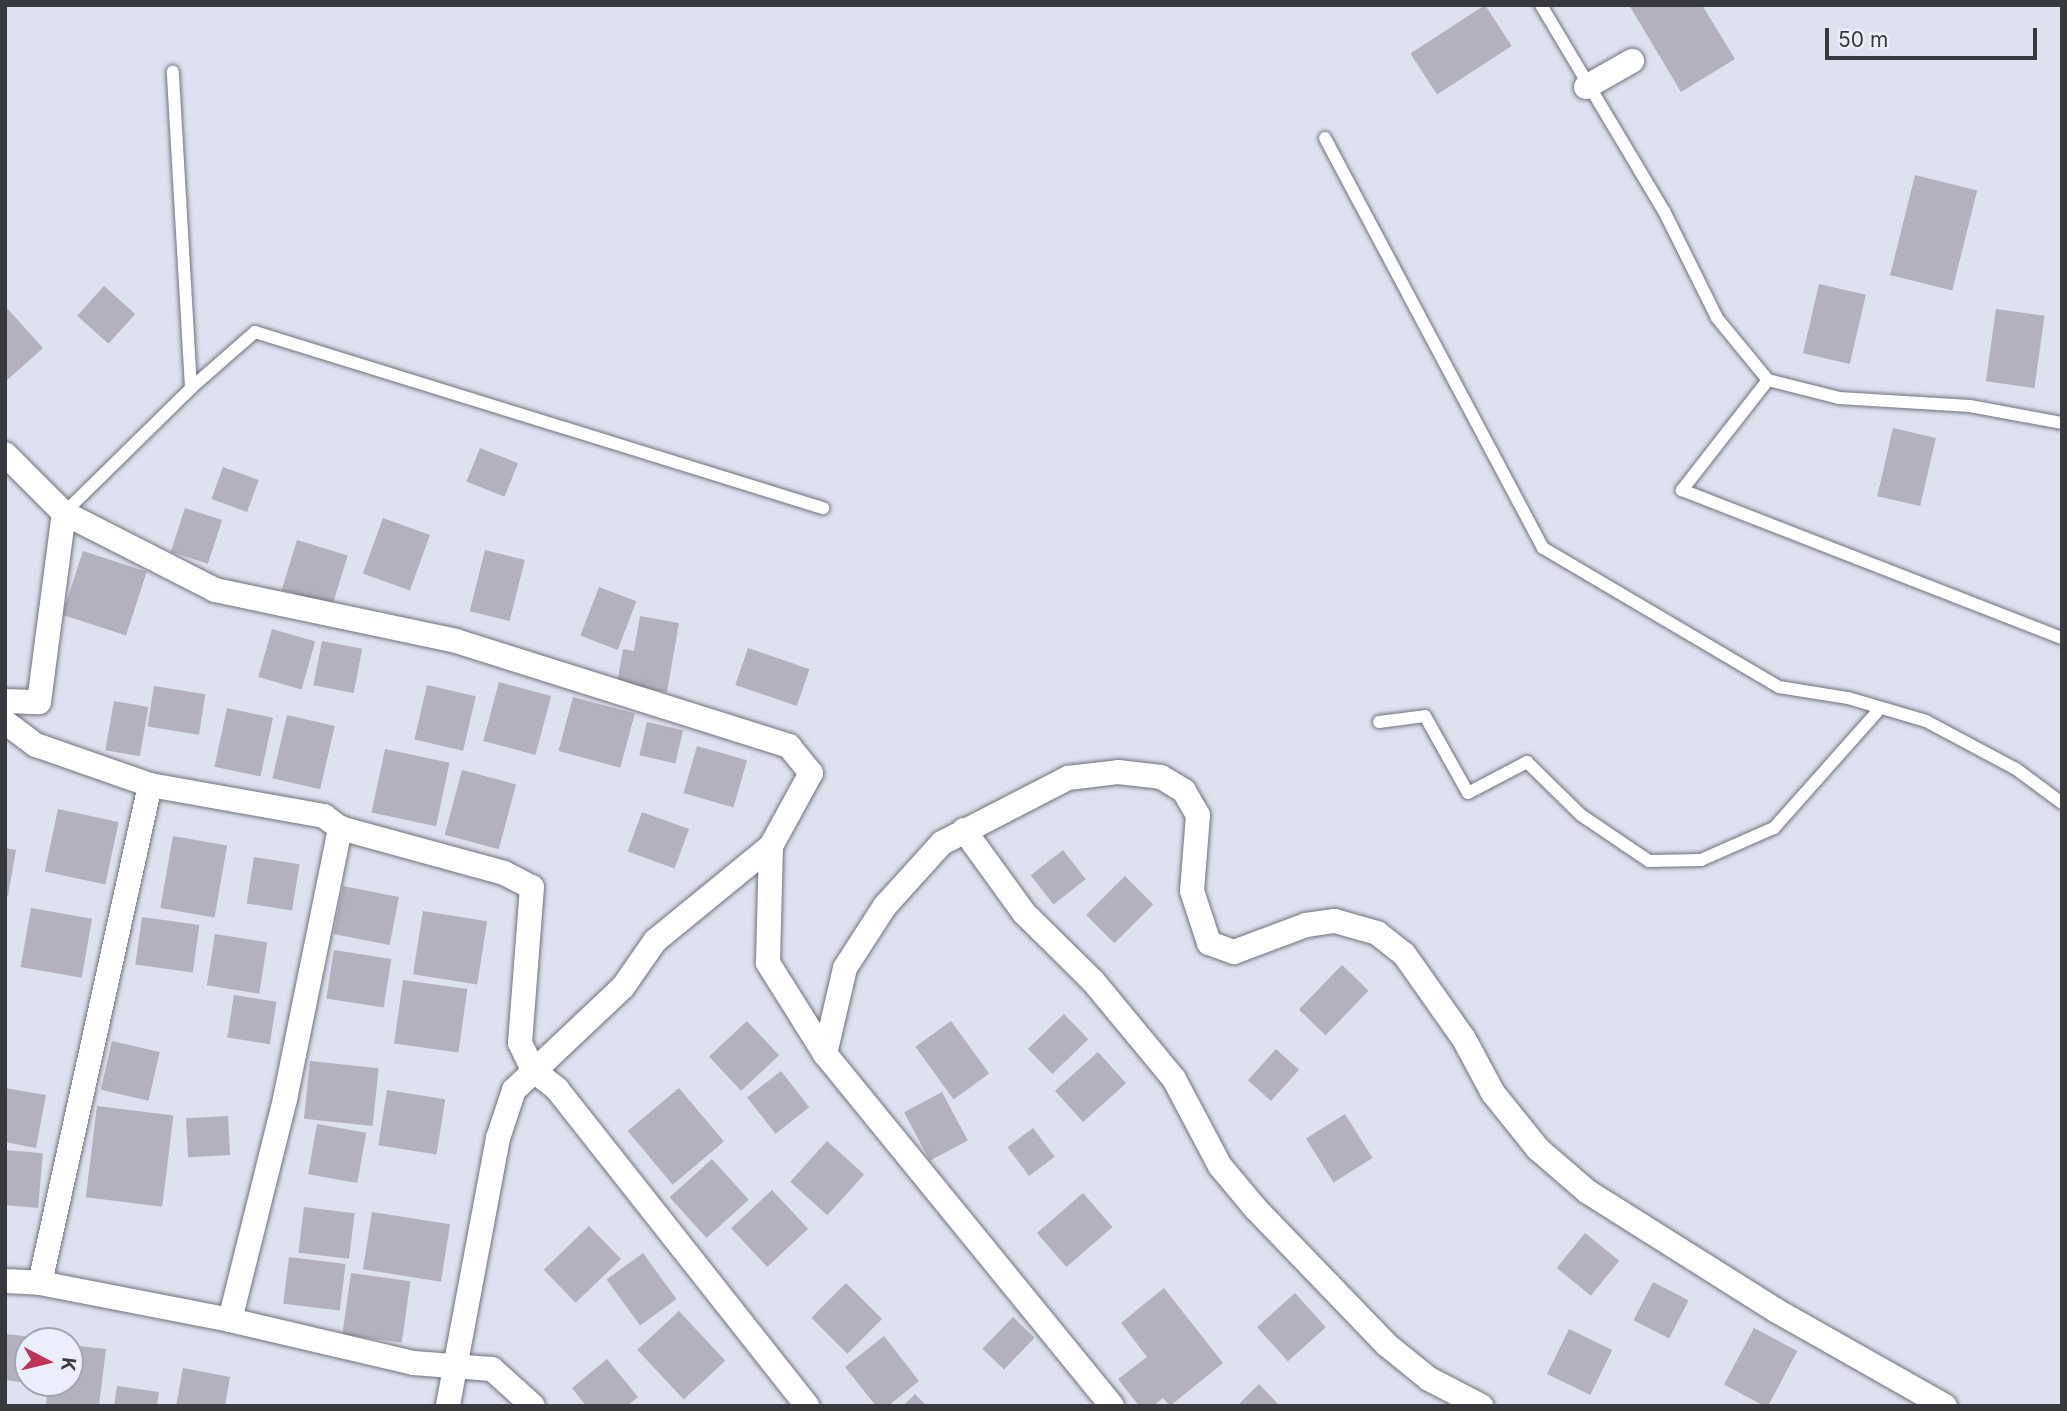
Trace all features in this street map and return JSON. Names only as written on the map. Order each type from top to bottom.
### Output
[{"type":"street","points":[[1586,87],[1632,61]]},
{"type":"street","points":[[5,454],[64,513],[215,590],[456,641],[789,746],[811,773],[771,846],[655,941],[623,987],[514,1090],[498,1138],[448,1406]]},
{"type":"street","points":[[5,701],[39,702],[64,513]]},
{"type":"street","points":[[5,722],[36,744],[150,785],[324,816],[340,828],[504,873],[532,887],[520,1043],[533,1070],[557,1089],[807,1406]]},
{"type":"street","points":[[825,1054],[845,968],[885,905],[942,843],[1068,778],[1118,772],[1161,776],[1184,791],[1198,815],[1192,891],[1209,943],[1234,952],[1306,925],[1335,921],[1377,933],[1404,954],[1464,1039],[1493,1093],[1538,1149],[1588,1192],[1777,1311],[1945,1406]]},
{"type":"street","points":[[40,1283],[150,785]]},
{"type":"street","points":[[230,1321],[285,1099],[340,828]]},
{"type":"street","points":[[964,830],[1024,913],[1093,981],[1174,1079],[1220,1166],[1256,1209],[1387,1345],[1429,1378],[1481,1406]]},
{"type":"street","points":[[771,846],[768,963],[825,1054],[1112,1406]]},
{"type":"street","points":[[5,1281],[40,1283],[230,1321],[413,1363],[492,1369],[533,1406]]},
{"type":"lane","points":[[1541,5],[1586,87],[1664,211],[1717,318],[1768,380],[1839,398],[1970,407],[2062,423]]},
{"type":"lane","points":[[173,72],[191,388]]},
{"type":"lane","points":[[1325,138],[1543,548],[1779,687],[1848,698],[1878,710],[1926,721],[2016,769],[2062,803]]},
{"type":"lane","points":[[64,513],[191,388],[255,332],[823,508]]},
{"type":"lane","points":[[1768,380],[1682,490],[2062,638]]},
{"type":"lane","points":[[1378,722],[1425,716],[1468,793],[1527,762],[1581,816],[1650,861],[1701,860],[1774,828],[1878,710]]},
{"type":"building","points":[[1485,5],[1512,46],[1437,95],[1410,53]]},
{"type":"building","points":[[1629,5],[1702,5],[1735,59],[1681,92]]},
{"type":"building","points":[[1915,175],[1977,190],[1952,290],[1890,275]]},
{"type":"building","points":[[1819,284],[1866,295],[1850,364],[1803,353]]},
{"type":"building","points":[[104,286],[135,314],[108,344],[77,316]]},
{"type":"building","points":[[5,306],[43,348],[5,382]]},
{"type":"building","points":[[1996,309],[2045,316],[2034,388],[1986,381]]},
{"type":"building","points":[[1893,428],[1936,438],[1920,506],[1877,496]]},
{"type":"building","points":[[480,448],[518,463],[505,497],[467,481]]},
{"type":"building","points":[[223,467],[259,480],[247,512],[211,499]]},
{"type":"building","points":[[185,508],[222,520],[208,564],[171,552]]},
{"type":"building","points":[[383,518],[430,535],[410,591],[363,573]]},
{"type":"building","points":[[297,540],[348,555],[332,605],[282,590]]},
{"type":"building","points":[[485,550],[525,560],[510,621],[470,611]]},
{"type":"building","points":[[83,551],[147,572],[126,635],[62,615]]},
{"type":"building","points":[[599,587],[636,601],[618,650],[580,636]]},
{"type":"building","points":[[640,616],[679,623],[667,692],[617,684],[623,649],[634,651]]},
{"type":"building","points":[[272,629],[315,641],[301,689],[258,677]]},
{"type":"building","points":[[322,641],[362,649],[354,693],[313,685]]},
{"type":"building","points":[[748,648],[809,669],[797,706],[735,685]]},
{"type":"building","points":[[499,682],[551,696],[535,755],[483,741]]},
{"type":"building","points":[[427,685],[476,696],[463,751],[414,740]]},
{"type":"building","points":[[154,686],[205,694],[199,735],[148,726]]},
{"type":"building","points":[[573,697],[635,714],[620,768],[559,751]]},
{"type":"building","points":[[114,701],[148,707],[140,756],[105,750]]},
{"type":"building","points":[[227,708],[273,718],[260,776],[215,767]]},
{"type":"building","points":[[287,715],[335,726],[320,789],[272,778]]},
{"type":"building","points":[[647,722],[683,730],[675,763],[639,755]]},
{"type":"building","points":[[697,746],[747,760],[733,807],[683,793]]},
{"type":"building","points":[[385,749],[450,763],[436,826],[371,813]]},
{"type":"building","points":[[462,770],[516,784],[499,849],[445,835]]},
{"type":"building","points":[[58,809],[119,822],[105,884],[45,872]]},
{"type":"building","points":[[642,812],[689,829],[675,869],[628,851]]},
{"type":"building","points":[[173,836],[227,846],[214,917],[160,908]]},
{"type":"building","points":[[5,848],[16,850],[8,896],[5,895]]},
{"type":"building","points":[[1063,850],[1086,879],[1053,904],[1031,875]]},
{"type":"building","points":[[254,857],[299,864],[292,911],[247,903]]},
{"type":"building","points":[[1125,876],[1153,904],[1114,943],[1086,915]]},
{"type":"building","points":[[343,886],[399,897],[390,945],[334,934]]},
{"type":"building","points":[[31,908],[92,919],[82,978],[21,967]]},
{"type":"building","points":[[423,911],[487,921],[477,984],[413,974]]},
{"type":"building","points":[[142,917],[199,925],[193,973],[135,965]]},
{"type":"building","points":[[215,934],[267,942],[259,994],[207,985]]},
{"type":"building","points":[[334,950],[391,959],[384,1007],[326,998]]},
{"type":"building","points":[[1342,965],[1369,991],[1326,1035],[1299,1010]]},
{"type":"building","points":[[403,980],[467,989],[458,1052],[394,1043]]},
{"type":"building","points":[[234,995],[276,1002],[270,1044],[227,1037]]},
{"type":"building","points":[[1064,1014],[1088,1039],[1052,1074],[1028,1049]]},
{"type":"building","points":[[747,1021],[779,1055],[741,1091],[709,1056]]},
{"type":"building","points":[[951,1021],[989,1074],[954,1099],[915,1047]]},
{"type":"building","points":[[112,1041],[160,1052],[148,1101],[101,1090]]},
{"type":"building","points":[[1276,1049],[1299,1070],[1271,1101],[1248,1080]]},
{"type":"building","points":[[1098,1052],[1126,1083],[1083,1122],[1055,1091]]},
{"type":"building","points":[[310,1061],[379,1068],[373,1126],[304,1119]]},
{"type":"building","points":[[781,1071],[809,1107],[775,1134],[747,1097]]},
{"type":"building","points":[[5,1088],[46,1095],[36,1148],[5,1142]]},
{"type":"building","points":[[679,1088],[724,1142],[673,1185],[628,1131]]},
{"type":"building","points":[[387,1090],[445,1099],[437,1155],[378,1145]]},
{"type":"building","points":[[942,1092],[968,1141],[930,1161],[904,1112]]},
{"type":"building","points":[[97,1106],[173,1115],[162,1207],[86,1197]]},
{"type":"building","points":[[1345,1114],[1373,1158],[1334,1182],[1306,1138]]},
{"type":"building","points":[[228,1116],[230,1155],[188,1157],[186,1118]]},
{"type":"building","points":[[317,1124],[366,1133],[357,1183],[308,1174]]},
{"type":"building","points":[[1033,1128],[1055,1157],[1029,1176],[1007,1147]]},
{"type":"building","points":[[827,1141],[864,1174],[827,1215],[790,1182]]},
{"type":"building","points":[[5,1150],[43,1153],[38,1208],[5,1205]]},
{"type":"building","points":[[712,1159],[749,1200],[706,1238],[670,1197]]},
{"type":"building","points":[[772,1190],[808,1229],[767,1267],[731,1228]]},
{"type":"building","points":[[1083,1193],[1113,1227],[1066,1267],[1037,1233]]},
{"type":"building","points":[[304,1207],[355,1213],[349,1259],[298,1253]]},
{"type":"building","points":[[372,1212],[450,1224],[441,1282],[363,1269]]},
{"type":"building","points":[[589,1226],[621,1259],[576,1303],[544,1270]]},
{"type":"building","points":[[1585,1233],[1619,1261],[1591,1296],[1557,1268]]},
{"type":"building","points":[[643,1253],[677,1299],[640,1326],[607,1279]]},
{"type":"building","points":[[289,1257],[346,1264],[340,1311],[283,1304]]},
{"type":"building","points":[[351,1273],[410,1281],[402,1343],[342,1334]]},
{"type":"building","points":[[1653,1282],[1689,1300],[1669,1338],[1633,1320]]},
{"type":"building","points":[[846,1283],[882,1319],[847,1354],[811,1318]]},
{"type":"building","points":[[1164,1288],[1223,1363],[1170,1406],[1163,1398],[1153,1406],[1139,1406],[1118,1379],[1147,1357],[1121,1323]]},
{"type":"building","points":[[1295,1293],[1326,1327],[1288,1361],[1257,1327]]},
{"type":"building","points":[[679,1311],[725,1361],[684,1400],[637,1350]]},
{"type":"building","points":[[1013,1317],[1035,1338],[1004,1369],[982,1349]]},
{"type":"building","points":[[1754,1328],[1797,1351],[1768,1406],[1724,1385]]},
{"type":"building","points":[[1569,1329],[1612,1350],[1590,1395],[1547,1374]]},
{"type":"building","points":[[5,1334],[14,1335],[14,1381],[5,1380]]},
{"type":"building","points":[[884,1336],[919,1381],[888,1406],[876,1406],[845,1367]]},
{"type":"building","points":[[84,1347],[106,1349],[99,1406],[46,1406],[47,1397],[84,1397]]},
{"type":"building","points":[[607,1359],[638,1397],[627,1406],[586,1406],[572,1388]]},
{"type":"building","points":[[183,1368],[230,1377],[225,1406],[176,1406]]},
{"type":"building","points":[[1259,1384],[1280,1406],[1237,1406]]},
{"type":"building","points":[[117,1386],[159,1392],[157,1406],[114,1406]]},
{"type":"building","points":[[915,1394],[927,1406],[903,1406]]}]
